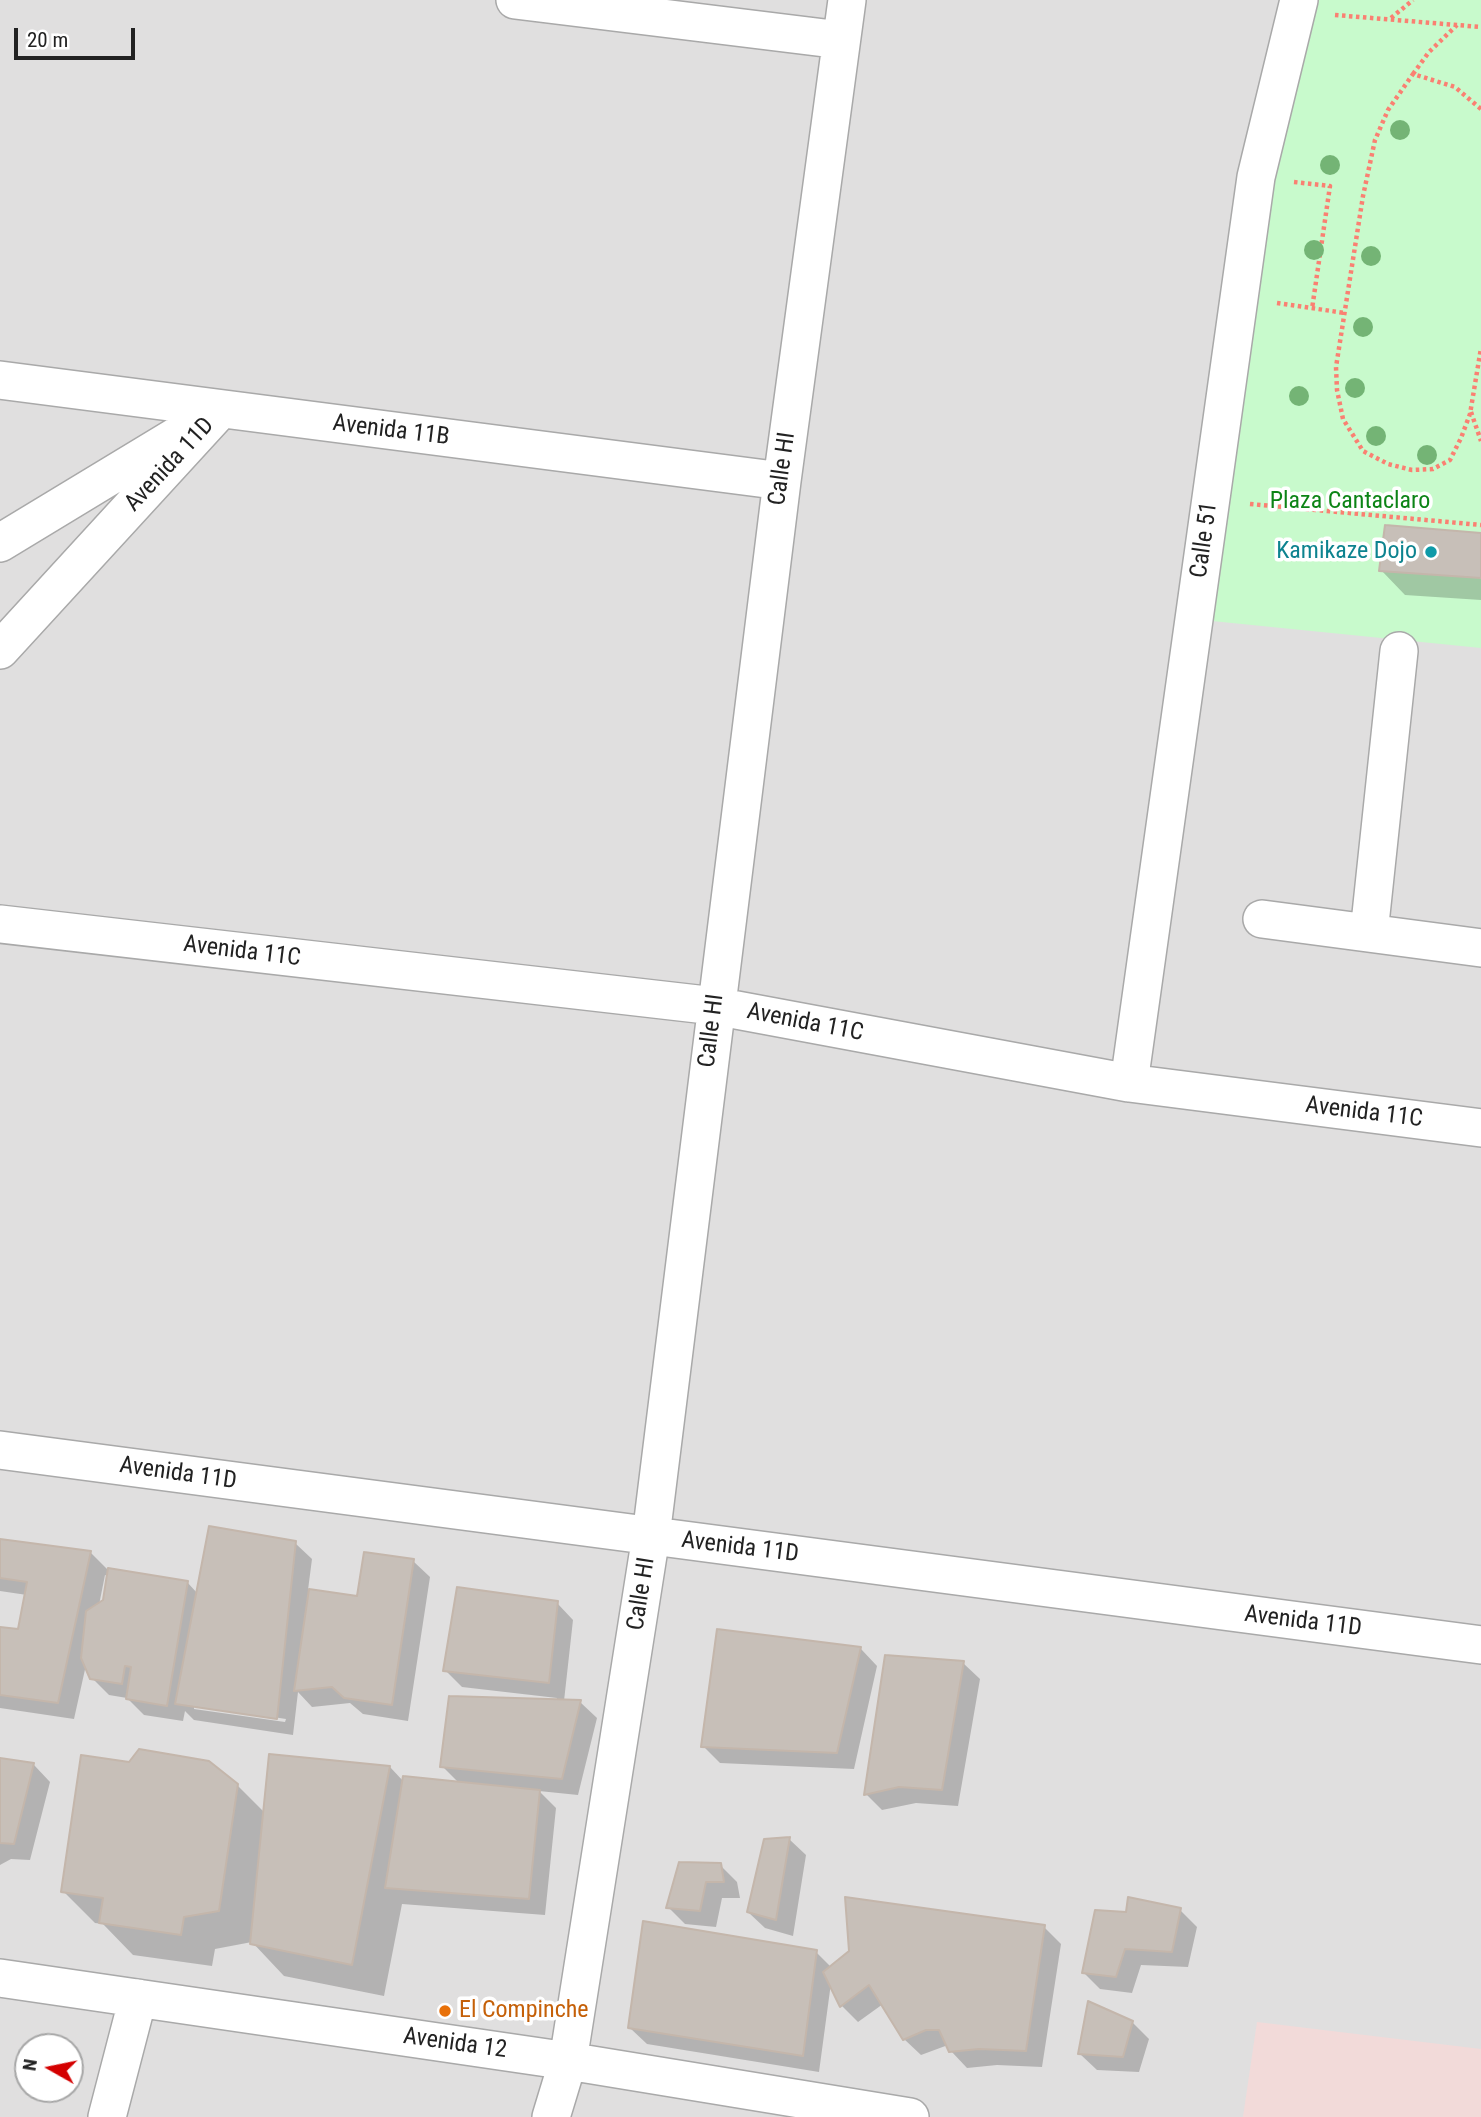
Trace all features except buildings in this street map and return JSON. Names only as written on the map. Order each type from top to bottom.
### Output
[{"type":"street","points":[[515,0],[841,40]]},
{"type":"street","name":"Calle HI","points":[[551,2117],[568,2061],[651,1536],[715,1006],[847,0]]},
{"type":"street","name":"Calle 51","points":[[1129,1083],[1256,177],[1299,0]]},
{"type":"street","name":"Avenida 11B","points":[[0,380],[782,481]]},
{"type":"street","name":"Avenida 11D","points":[[0,543],[221,409]]},
{"type":"street","name":"Avenida 11D","points":[[0,650],[221,409]]},
{"type":"street","points":[[1369,933],[1399,651]]},
{"type":"street","points":[[1262,919],[1481,948]]},
{"type":"street","name":"Avenida 11C","points":[[0,924],[715,1006],[1129,1083],[1481,1128]]},
{"type":"street","name":"Avenida 11D","points":[[0,1450],[1481,1645]]},
{"type":"street","name":"Avenida 12","points":[[0,1978],[568,2061],[909,2117]]},
{"type":"street","points":[[107,2117],[138,1997]]},
{"type":"path","points":[[1391,19],[1413,0]]},
{"type":"path","points":[[1333,15],[1481,26]]},
{"type":"path","points":[[1457,24],[1429,52],[1413,74],[1388,110],[1375,140],[1363,196],[1336,368],[1343,419],[1363,451],[1388,464],[1412,470],[1433,469],[1450,460],[1471,409],[1481,348]]},
{"type":"path","points":[[1413,74],[1455,87],[1481,109]]},
{"type":"path","points":[[1256,177],[1330,186],[1312,309]]},
{"type":"path","points":[[1238,296],[1345,313]]},
{"type":"path","points":[[1471,409],[1481,441]]},
{"type":"path","points":[[1210,500],[1481,525]]},
{"type":"shaded area","points":[[0,0],[1481,0],[1481,2117],[0,2117]]},
{"type":"shaded area","points":[[1257,2022],[1481,2049],[1481,2117],[1243,2117]]},
{"type":"green space","name":"Plaza Cantaclaro","points":[[1308,0],[1481,0],[1481,648],[1202,620],[1264,177]]},
{"type":"place","name":"Kamikaze Dojo","points":[[1431,552]]},
{"type":"place","name":"El Compinche","points":[[445,2011]]}]
